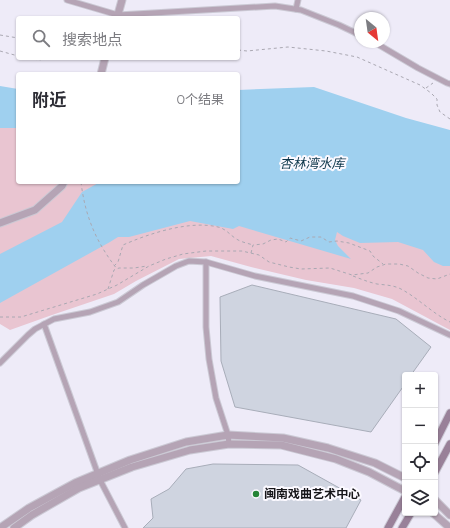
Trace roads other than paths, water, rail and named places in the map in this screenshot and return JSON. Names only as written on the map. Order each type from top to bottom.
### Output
[{"type":"main road","points":[[438,437],[450,413]]},
{"type":"main road","points":[[438,466],[450,444]]},
{"type":"main road","points":[[388,528],[402,502]]},
{"type":"main road","points":[[402,528],[409,516]]},
{"type":"street","points":[[68,0],[115,16]]},
{"type":"street","points":[[118,16],[122,0]]},
{"type":"street","points":[[296,10],[298,0]]},
{"type":"street","points":[[132,16],[275,6],[301,10],[354,32]]},
{"type":"street","points":[[384,48],[418,68],[450,84]]},
{"type":"street","points":[[101,72],[104,60]]},
{"type":"street","points":[[0,223],[35,210],[63,184]]},
{"type":"street","points":[[0,363],[28,335],[44,324],[54,319],[90,312],[118,302],[143,285],[176,266],[190,260],[206,262],[255,276],[353,296],[400,311],[450,335]]},
{"type":"street","points":[[206,262],[206,327],[209,359],[216,398],[228,435],[229,444]]},
{"type":"street","points":[[44,324],[99,477],[125,528]]},
{"type":"street","points":[[14,528],[32,515],[130,460],[186,442],[228,435],[283,438],[328,448],[375,463],[402,476]]},
{"type":"street","points":[[0,528],[30,508],[75,483],[190,450],[229,444],[281,445],[336,459],[370,472],[402,489]]},
{"type":"street","points":[[438,503],[450,515]]},
{"type":"street","points":[[436,516],[450,528]]},
{"type":"water","points":[[0,86],[16,89],[16,128],[0,128]]},
{"type":"water","name":"杏林湾水库","points":[[314,87],[406,118],[450,130],[450,266],[443,266],[434,262],[423,250],[398,242],[360,243],[337,232],[335,240],[338,246],[351,259],[239,226],[233,229],[190,221],[129,237],[118,237],[0,303],[0,254],[62,222],[82,192],[96,184],[240,184],[240,90]]},
{"type":"place","name":"闽南戏曲艺术中心","points":[[256,494]]}]
